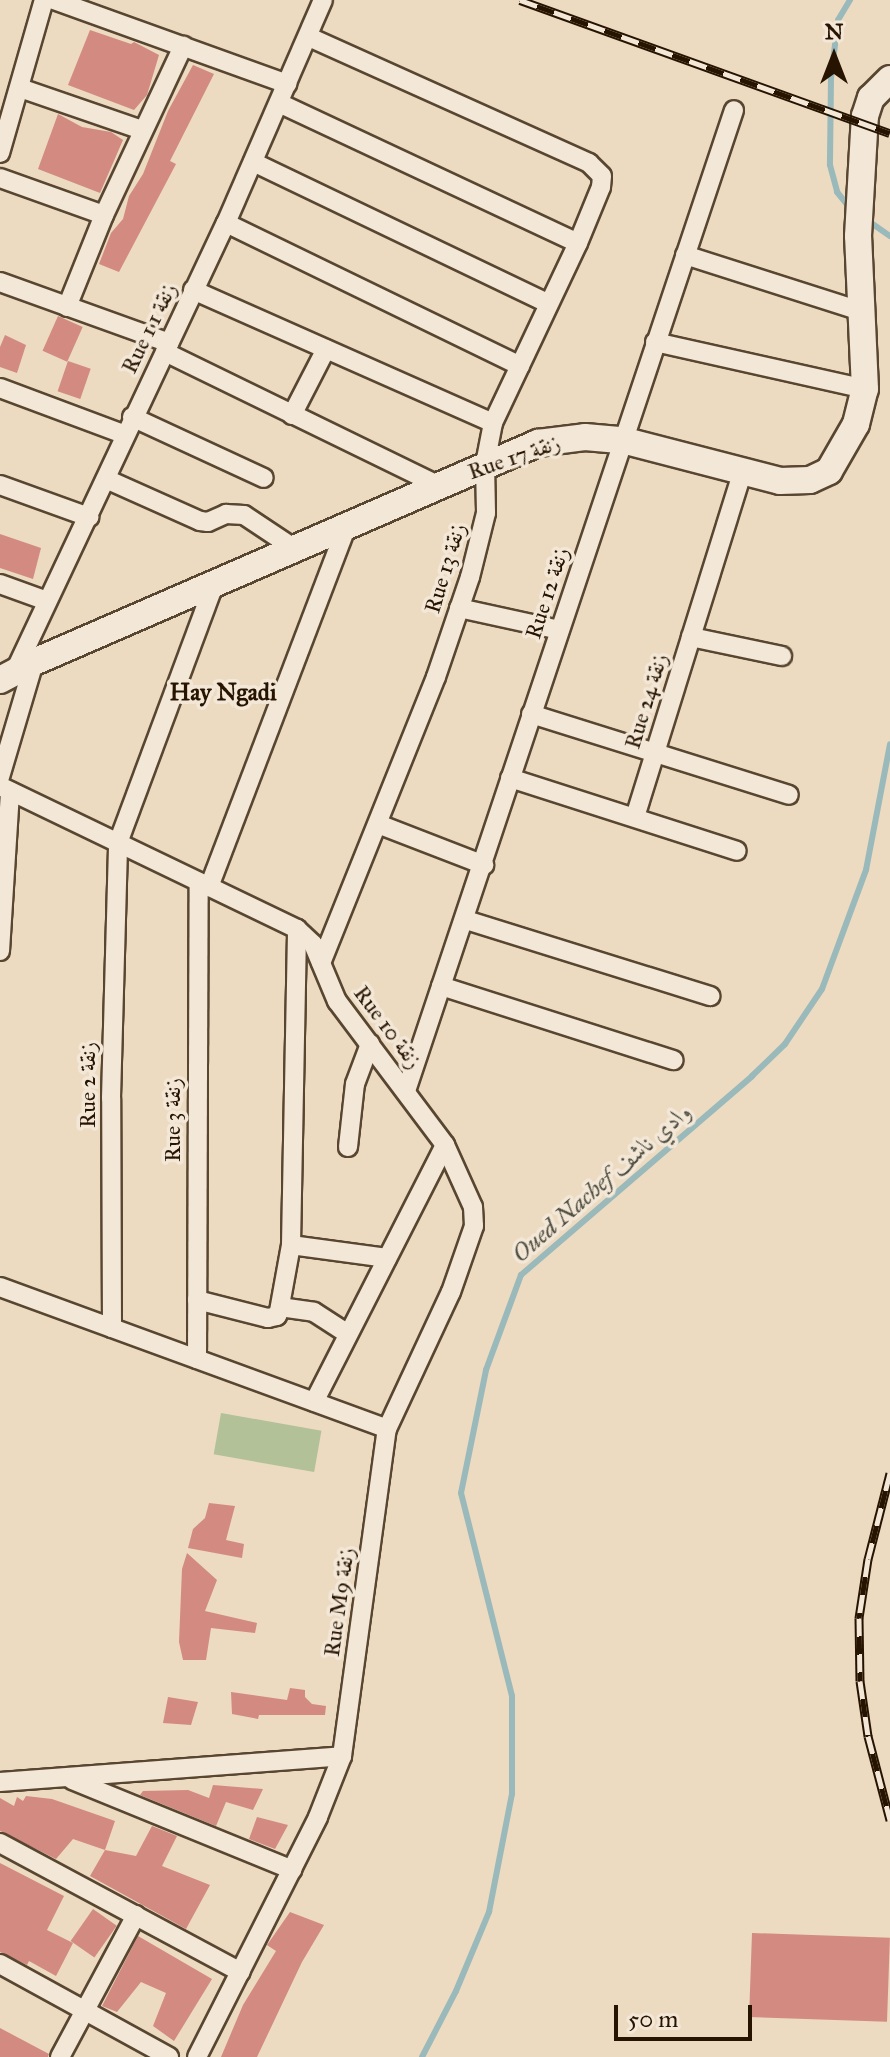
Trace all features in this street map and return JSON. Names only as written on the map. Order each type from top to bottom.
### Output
[{"type":"street","points":[[0,153],[44,0]]},
{"type":"street","points":[[54,0],[106,9],[183,46],[287,84]]},
{"type":"street","name":"Rue 1 زنقة 1","points":[[16,672],[226,223],[323,0]]},
{"type":"street","name":"Rue 13 زنقة","points":[[309,37],[589,163],[602,176],[601,187],[578,243],[547,303],[493,423],[485,464],[483,530],[459,608],[378,824],[321,963]]},
{"type":"street","points":[[67,307],[104,215],[183,46]]},
{"type":"street","name":"Rue 17 زنقة","points":[[16,672],[485,464],[552,440],[585,437],[622,440],[742,474],[796,481],[810,480],[829,471],[856,424],[865,389],[858,236],[865,116],[871,98],[890,79]]},
{"type":"street","points":[[20,88],[142,130]]},
{"type":"street","points":[[279,103],[578,243]]},
{"type":"street","name":"Rue 12 زنقة","points":[[406,1091],[466,920],[531,714],[734,110]]},
{"type":"street","points":[[253,162],[547,303]]},
{"type":"street","points":[[0,178],[104,215]]},
{"type":"street","points":[[226,223],[520,366]]},
{"type":"street","points":[[685,255],[861,311]]},
{"type":"street","points":[[0,282],[167,348],[292,415],[438,485]]},
{"type":"street","points":[[193,290],[493,423]]},
{"type":"street","points":[[655,342],[865,389]]},
{"type":"street","points":[[292,415],[326,349]]},
{"type":"street","points":[[0,388],[129,426],[264,478]]},
{"type":"street","name":"Rue 24 زنقة","points":[[635,817],[742,474]]},
{"type":"street","points":[[106,479],[200,521],[226,514],[244,515],[295,549]]},
{"type":"street","points":[[0,485],[89,517]]},
{"type":"street","points":[[204,885],[347,525]]},
{"type":"street","points":[[0,584],[47,601]]},
{"type":"street","name":"Rue 2 زنقة","points":[[112,1328],[111,1098],[118,843],[213,587]]},
{"type":"street","points":[[459,608],[560,630]]},
{"type":"street","points":[[691,637],[782,656]]},
{"type":"street","points":[[0,951],[3,785],[16,672]]},
{"type":"street","points":[[531,714],[789,795]]},
{"type":"street","points":[[510,778],[737,851]]},
{"type":"street","name":"Rue 10 زنقة","points":[[3,785],[297,929],[313,944],[337,1001],[445,1145]]},
{"type":"street","points":[[378,824],[484,865]]},
{"type":"street","name":"Rue 3 زنقة","points":[[197,1359],[204,885]]},
{"type":"street","points":[[466,920],[710,996]]},
{"type":"street","points":[[197,1300],[268,1318],[277,1316],[280,1307],[291,1245],[297,929]]},
{"type":"street","points":[[441,986],[673,1060]]},
{"type":"street","points":[[348,1147],[355,1084],[370,1044]]},
{"type":"street","points":[[314,1402],[445,1145]]},
{"type":"street","name":"Rue M9 زنقة","points":[[197,2057],[318,1817],[342,1756],[387,1429],[470,1245],[473,1207],[445,1145]]},
{"type":"street","points":[[291,1245],[387,1258]]},
{"type":"street","points":[[0,1287],[387,1429]]},
{"type":"street","points":[[280,1307],[314,1312],[348,1334]]},
{"type":"street","points":[[0,1782],[342,1756]]},
{"type":"street","points":[[67,1779],[292,1870]]},
{"type":"street","points":[[0,1843],[241,1972]]},
{"type":"street","points":[[60,2057],[136,1915]]},
{"type":"street","points":[[0,1964],[169,2057]]},
{"type":"green space","points":[[221,1413],[321,1431],[314,1472],[214,1454]]},
{"type":"building","points":[[90,30],[131,44],[134,42],[159,55],[147,95],[134,110],[68,85]]},
{"type":"building","points":[[193,65],[214,74],[170,161],[176,164],[119,272],[99,264],[111,233],[123,219],[129,196],[143,174],[168,111]]},
{"type":"building","points":[[58,114],[82,127],[111,132],[123,140],[100,193],[38,169]]},
{"type":"building","points":[[58,316],[83,327],[67,362],[43,351]]},
{"type":"building","points":[[5,335],[26,345],[17,373],[0,367],[0,347]]},
{"type":"building","points":[[68,361],[91,369],[80,399],[58,391]]},
{"type":"building","points":[[0,534],[41,548],[33,579],[0,568]]},
{"type":"building","points":[[209,1503],[235,1506],[226,1540],[244,1544],[242,1558],[188,1548],[193,1529],[205,1518]]},
{"type":"building","points":[[187,1553],[217,1580],[205,1611],[257,1623],[255,1633],[211,1628],[206,1660],[183,1660],[179,1642],[182,1569]]},
{"type":"building","points":[[290,1688],[305,1690],[305,1697],[312,1704],[326,1706],[325,1715],[259,1715],[258,1719],[232,1714],[231,1692],[287,1700]]},
{"type":"building","points":[[168,1697],[198,1702],[191,1725],[163,1723]]},
{"type":"building","points":[[213,1785],[263,1789],[253,1810],[226,1802],[216,1826],[140,1795],[143,1791],[188,1790],[209,1798]]},
{"type":"building","points":[[26,1796],[52,1799],[115,1821],[105,1850],[73,1839],[56,1859],[0,1831],[0,1798],[14,1806],[17,1797],[23,1801]]},
{"type":"building","points":[[257,1817],[288,1825],[275,1849],[249,1839]]},
{"type":"building","points":[[152,1826],[177,1836],[162,1866],[210,1885],[186,1929],[90,1876],[105,1850],[136,1856]]},
{"type":"building","points":[[0,1863],[64,1896],[47,1930],[73,1943],[56,1976],[29,1961],[27,1965],[0,1952]]},
{"type":"building","points":[[93,1909],[117,1926],[94,1958],[71,1941]]},
{"type":"building","points":[[290,1912],[324,1925],[302,1962],[257,2057],[221,2057],[243,2005],[276,1951],[267,1945]]},
{"type":"building","points":[[752,1933],[890,1938],[887,2022],[749,2017]]},
{"type":"building","points":[[138,1936],[212,1979],[174,2041],[153,2026],[166,1993],[141,1982],[117,2012],[102,2006]]},
{"type":"building","points":[[0,2028],[49,2054],[48,2057],[0,2057]]},
{"type":"waterway","name":"Oued Nachef وادي ناشف","points":[[850,0],[838,20],[831,78],[830,165],[837,192],[851,209]]},
{"type":"waterway","name":"Oued Nachef وادي ناشف","points":[[867,220],[890,236]]},
{"type":"waterway","name":"Oued Nachef وادي ناشف","points":[[422,2057],[456,1991],[489,1912],[512,1794],[512,1696],[461,1493],[486,1370],[521,1275],[752,1076],[785,1044],[822,989],[866,870],[890,744]]},
{"type":"railway","points":[[520,0],[890,133]]},
{"type":"railway","points":[[890,1473],[868,1559],[859,1618],[860,1681],[868,1736],[890,1820]]},
{"type":"district","name":"Hay Ngadi","points":[[223,693]]}]
